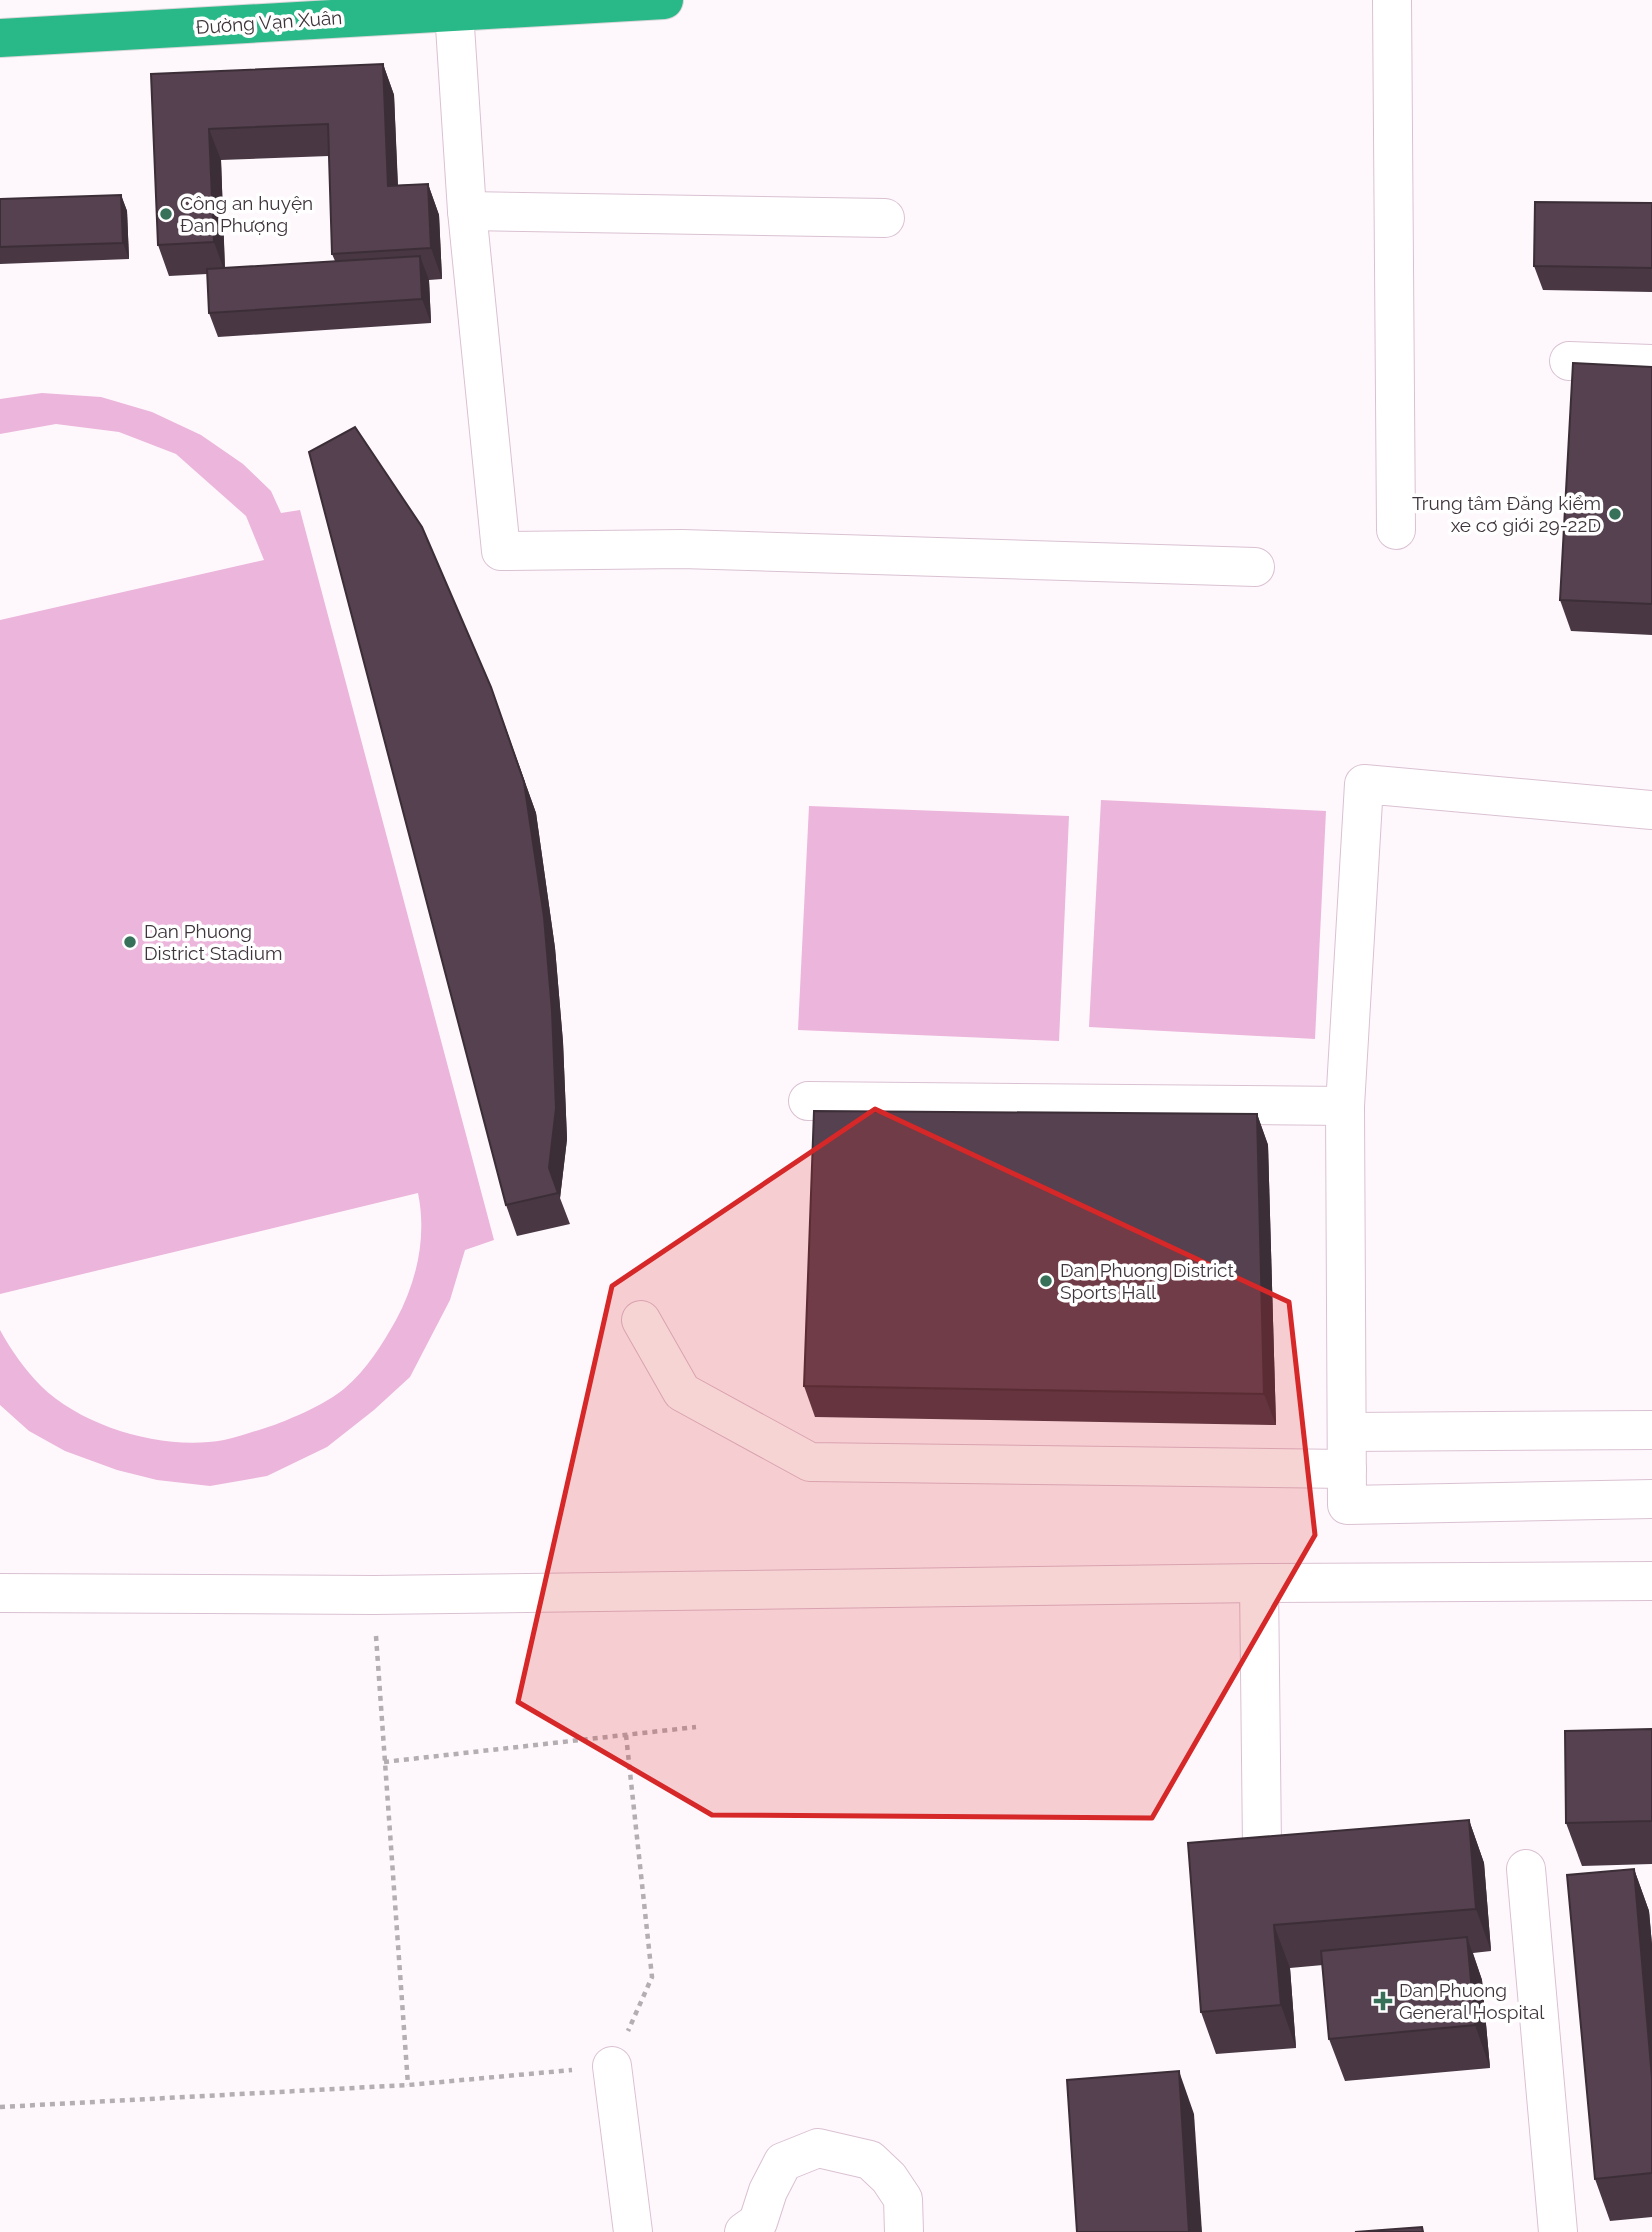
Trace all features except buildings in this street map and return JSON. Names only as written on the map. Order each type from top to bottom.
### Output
[{"type":"highway","name":"Đường Vạn Xuân","points":[[0,38],[664,0]]},
{"type":"street","points":[[1392,0],[1396,530]]},
{"type":"street","points":[[454,11],[467,211],[501,551],[682,549],[1255,567]]},
{"type":"street","points":[[467,211],[885,218]]},
{"type":"street","points":[[1569,361],[1652,364]]},
{"type":"street","points":[[1652,810],[1364,784],[1345,1106],[1347,1505],[1652,1499]]},
{"type":"street","points":[[808,1101],[1345,1106]]},
{"type":"street","points":[[640,1320],[682,1392],[810,1462],[1347,1469]]},
{"type":"street","points":[[1347,1432],[1652,1430]]},
{"type":"street","points":[[0,1593],[373,1595],[1259,1583],[1652,1581]]},
{"type":"street","points":[[1259,1583],[1262,1847]]},
{"type":"street","points":[[1526,1869],[1558,2232]]},
{"type":"street","points":[[612,2066],[633,2232]]},
{"type":"street","points":[[744,2232],[758,2222],[768,2191],[783,2162],[818,2148],[870,2160],[889,2178],[903,2200],[904,2232]]},
{"type":"path","points":[[373,1595],[408,2085]]},
{"type":"path","points":[[384,1762],[696,1727]]},
{"type":"path","points":[[0,2107],[408,2085],[612,2066],[652,1977],[626,1735]]},
{"type":"highlighted area","points":[[875,1109],[1289,1302],[1315,1535],[1152,1818],[712,1815],[518,1702],[612,1286]]},
{"type":"shaded area","points":[[42,393],[101,397],[152,412],[201,435],[243,464],[271,491],[281,513],[300,510],[494,1240],[465,1250],[450,1300],[410,1377],[327,1447],[267,1476],[210,1486],[157,1480],[117,1470],[65,1451],[29,1431],[0,1405],[0,1330],[41,1386],[79,1414],[102,1424],[152,1439],[201,1443],[233,1438],[269,1427],[327,1400],[345,1388],[360,1373],[380,1347],[410,1290],[421,1242],[418,1193],[0,1294],[0,620],[264,560],[246,516],[176,454],[119,432],[56,424],[0,434],[0,399]]},
{"type":"shaded area","points":[[1101,800],[1326,811],[1315,1039],[1089,1027]]},
{"type":"shaded area","points":[[809,806],[1069,816],[1059,1041],[798,1030]]},
{"type":"place","name":"Công an huyện Đan Phượng","points":[[166,214]]},
{"type":"place","name":"Trung tâm Đăng kiểm xe cơ giới 29-22D","points":[[1615,514]]},
{"type":"place","name":"Dan Phuong District Stadium","points":[[130,942]]},
{"type":"place","name":"Dan Phuong District Sports Hall","points":[[1046,1281]]},
{"type":"place","name":"Dan Phuong General Hospital","points":[[1383,2001]]}]
